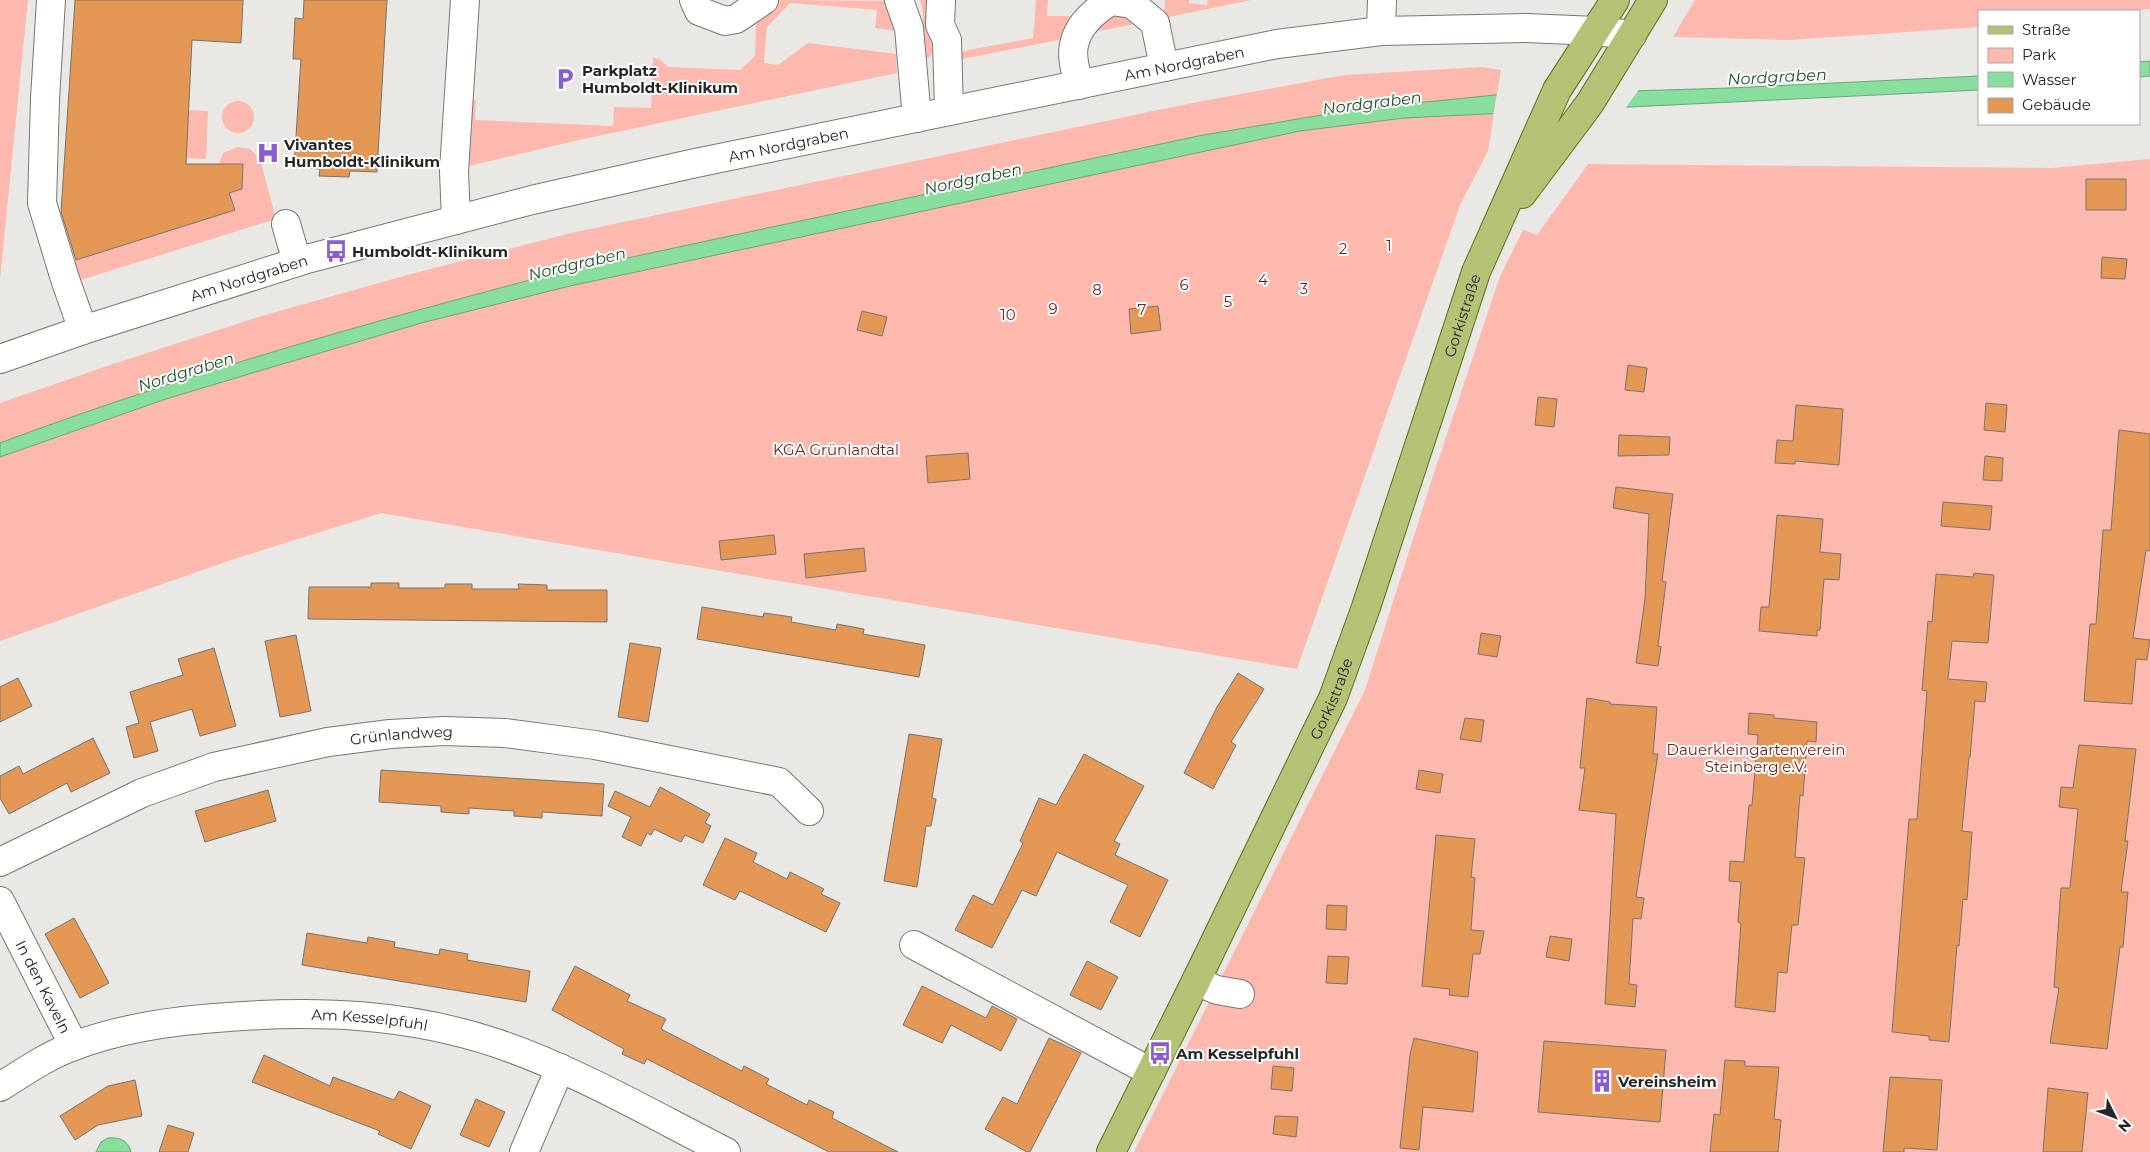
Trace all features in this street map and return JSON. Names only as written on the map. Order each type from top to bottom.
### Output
[{"type":"main road","name":"Gorkistraße","points":[[1111,1152],[1196,981],[1332,698],[1382,560],[1476,272],[1558,90],[1615,0]]},
{"type":"main road","name":"Gorkistraße","points":[[1498,224],[1567,136],[1612,68],[1653,0]]},
{"type":"street","points":[[51,0],[45,99],[42,203],[66,285],[83,330]]},
{"type":"street","points":[[456,220],[454,171],[465,0]]},
{"type":"street","points":[[694,0],[699,11],[725,21],[736,19],[764,0]]},
{"type":"street","points":[[899,0],[909,28],[917,118]]},
{"type":"street","points":[[941,0],[940,25],[947,40],[949,111]]},
{"type":"street","points":[[947,40],[954,24],[955,0]]},
{"type":"street","points":[[1381,32],[1382,0]]},
{"type":"street","points":[[1079,85],[1073,46],[1092,12],[1110,1],[1132,4],[1155,22],[1164,67]]},
{"type":"street","name":"Am Nordgraben","points":[[0,359],[83,330],[297,262],[537,199],[691,164],[1277,44],[1381,32],[1526,28],[1596,31]]},
{"type":"street","points":[[1596,31],[1632,35]]},
{"type":"street","points":[[286,224],[297,262]]},
{"type":"street","name":"Grünlandweg","points":[[0,862],[142,793],[214,767],[328,742],[399,733],[444,730],[505,734],[595,745],[779,782],[810,811]]},
{"type":"street","name":"In den Kaveln","points":[[0,901],[74,1046]]},
{"type":"street","points":[[914,945],[1151,1072]]},
{"type":"street","points":[[1196,981],[1217,990],[1240,994]]},
{"type":"street","name":"Am Kesselpfuhl","points":[[0,1087],[35,1065],[74,1046],[173,1022],[275,1014],[324,1013],[381,1018],[434,1027],[494,1043],[560,1068],[726,1152]]},
{"type":"street","points":[[524,1152],[560,1068]]},
{"type":"green space","points":[[0,0],[28,0],[0,280]]},
{"type":"green space","points":[[778,0],[885,1],[892,5],[897,31],[875,28],[877,10],[790,3],[767,27],[764,63],[778,65],[808,43],[896,54],[897,73],[583,139],[465,167],[470,100],[476,100],[475,120],[613,126],[614,107],[651,108],[653,58],[660,59],[668,67],[740,70],[755,56],[756,24]]},
{"type":"green space","points":[[920,0],[935,0],[932,53],[929,58],[925,58],[923,51],[923,14]]},
{"type":"green space","points":[[1036,0],[1048,0],[1047,16],[1075,16],[1063,39],[958,60],[960,53],[964,51],[1033,38]]},
{"type":"green space","points":[[1165,0],[1189,0],[1189,3],[1207,5],[1208,0],[1251,0],[1164,18]]},
{"type":"green space","points":[[1695,0],[2150,0],[2150,9],[2140,10],[1978,10],[1978,27],[1790,40],[1673,37]]},
{"type":"green space","points":[[1127,15],[1140,23],[1094,32],[1107,19]]},
{"type":"green space","points":[[1482,67],[1501,70],[1488,151],[1460,205],[1297,669],[381,513],[234,559],[0,641],[0,403],[258,317],[411,274],[571,233],[1192,103],[1344,75]]},
{"type":"green space","points":[[238,101],[249,106],[254,117],[249,128],[238,133],[227,128],[222,117],[227,106]]},
{"type":"green space","points":[[189,110],[208,111],[206,159],[186,158]]},
{"type":"green space","points":[[237,147],[250,149],[260,159],[276,219],[74,282],[68,263],[234,210],[229,193],[242,189],[243,164],[219,164],[223,153]]},
{"type":"green space","name":"Dauerkleingartenverein Steinberg e.V.","points":[[2150,159],[2150,1152],[1134,1152],[1365,690],[1431,482],[1500,276],[1523,230],[1537,235],[1588,164],[2052,168]]},
{"type":"water","points":[[2150,61],[2150,76],[2140,77],[2140,62]]},
{"type":"water","points":[[1978,76],[1978,90],[1404,118],[1300,131],[570,286],[425,322],[166,399],[0,457],[0,443],[137,395],[346,330],[557,273],[1198,136],[1357,109],[1495,95],[1730,88]]},
{"type":"water","points":[[108,1138],[122,1140],[128,1145],[131,1152],[96,1152],[101,1142]]},
{"type":"pier","points":[[1640,88],[1625,109],[1493,116],[1497,93]]},
{"type":"building","points":[[75,0],[243,0],[241,43],[192,40],[186,164],[243,164],[242,189],[229,193],[235,210],[76,260],[61,212]]},
{"type":"building","points":[[304,0],[387,0],[377,172],[350,171],[349,177],[319,176],[320,169],[294,167],[301,59],[293,59],[295,18],[303,19]]},
{"type":"building","points":[[2086,179],[2126,179],[2126,210],[2086,210]]},
{"type":"building","points":[[2102,257],[2127,259],[2125,279],[2101,278]]},
{"type":"building","points":[[1158,306],[1161,330],[1131,334],[1129,309]]},
{"type":"building","points":[[862,311],[887,317],[882,336],[857,330]]},
{"type":"building","points":[[1628,365],[1647,368],[1644,392],[1625,390]]},
{"type":"building","points":[[1538,397],[1557,399],[1554,427],[1535,425]]},
{"type":"building","points":[[1986,403],[2007,405],[2005,432],[1984,430]]},
{"type":"building","points":[[1796,405],[1843,409],[1839,465],[1795,461],[1795,464],[1775,463],[1777,440],[1793,441]]},
{"type":"building","points":[[2119,430],[2150,434],[2150,551],[2146,550],[2133,638],[2150,640],[2147,660],[2136,659],[2132,704],[2084,701],[2090,624],[2096,624],[2103,530],[2111,530]]},
{"type":"building","points":[[1619,435],[1670,437],[1669,455],[1618,456]]},
{"type":"building","points":[[968,453],[970,479],[928,483],[926,456]]},
{"type":"building","points":[[1985,456],[2003,458],[2002,481],[1983,480]]},
{"type":"building","points":[[1616,487],[1673,494],[1662,581],[1666,582],[1658,646],[1661,647],[1658,666],[1636,663],[1645,599],[1649,514],[1613,508]]},
{"type":"building","points":[[1943,502],[1992,506],[1990,530],[1941,526]]},
{"type":"building","points":[[1777,515],[1823,519],[1820,552],[1841,554],[1839,580],[1824,579],[1820,630],[1817,630],[1817,636],[1759,631],[1761,607],[1769,607]]},
{"type":"building","points":[[774,535],[776,554],[721,560],[719,541]]},
{"type":"building","points":[[864,548],[866,571],[806,578],[804,554]]},
{"type":"building","points":[[1974,573],[1994,575],[1988,643],[1952,641],[1948,679],[1987,682],[1985,702],[1975,701],[1969,757],[1962,831],[1972,832],[1967,900],[1963,899],[1959,946],[1957,945],[1949,1042],[1929,1040],[1929,1036],[1892,1032],[1909,819],[1917,819],[1927,691],[1922,690],[1928,621],[1932,622],[1936,574],[1973,577]]},
{"type":"building","points":[[371,583],[399,583],[399,588],[445,588],[445,584],[472,584],[472,589],[519,589],[518,584],[547,585],[547,590],[607,590],[607,622],[308,619],[309,587],[371,587]]},
{"type":"building","points":[[702,607],[763,617],[764,613],[792,617],[791,622],[836,630],[837,624],[864,629],[863,634],[925,645],[919,677],[697,639]]},
{"type":"building","points":[[1481,633],[1501,636],[1497,657],[1478,654]]},
{"type":"building","points":[[296,635],[311,711],[280,717],[265,641]]},
{"type":"building","points":[[630,643],[661,648],[648,722],[618,717]]},
{"type":"building","points":[[214,648],[236,726],[200,736],[192,709],[150,722],[158,751],[134,758],[126,727],[139,723],[130,692],[183,675],[178,659]]},
{"type":"building","points":[[1238,673],[1264,689],[1231,742],[1236,745],[1213,789],[1184,773],[1217,707]]},
{"type":"building","points":[[18,678],[32,706],[0,722],[0,687]]},
{"type":"building","points":[[1587,698],[1610,702],[1610,704],[1657,707],[1653,754],[1658,754],[1636,897],[1644,898],[1641,919],[1633,918],[1629,984],[1637,985],[1635,1007],[1605,1004],[1616,814],[1579,810],[1585,768],[1580,768]]},
{"type":"building","points":[[1749,713],[1774,715],[1774,718],[1817,722],[1816,742],[1807,741],[1803,796],[1800,795],[1795,857],[1805,858],[1798,925],[1792,925],[1787,973],[1778,972],[1775,1012],[1735,1007],[1741,923],[1738,922],[1741,882],[1729,881],[1730,861],[1744,862],[1749,805],[1752,805],[1758,735],[1748,734]]},
{"type":"building","points":[[1465,718],[1484,720],[1481,742],[1460,739]]},
{"type":"building","points":[[909,734],[942,739],[932,798],[936,799],[931,826],[926,826],[917,887],[884,881]]},
{"type":"building","points":[[93,738],[110,773],[71,792],[67,783],[9,814],[0,798],[0,776],[19,766],[23,774]]},
{"type":"building","points":[[2079,745],[2136,749],[2125,841],[2128,841],[2121,892],[2128,892],[2123,947],[2120,947],[2107,1049],[2050,1043],[2059,988],[2054,987],[2061,888],[2070,888],[2078,809],[2059,807],[2061,787],[2073,788]]},
{"type":"building","points":[[1084,754],[1144,786],[1114,841],[1120,844],[1115,855],[1168,880],[1140,937],[1110,922],[1128,885],[1057,852],[1036,896],[1022,890],[992,948],[955,930],[973,895],[993,905],[1023,843],[1020,841],[1039,798],[1056,805]]},
{"type":"building","points":[[381,770],[604,784],[602,816],[542,812],[542,818],[514,816],[514,811],[469,808],[469,814],[441,812],[441,806],[379,802]]},
{"type":"building","points":[[1419,770],[1443,774],[1440,793],[1416,789]]},
{"type":"building","points":[[660,787],[710,814],[705,823],[711,826],[703,843],[685,835],[681,842],[654,829],[651,835],[647,833],[641,846],[622,837],[631,817],[608,806],[615,791],[650,807]]},
{"type":"building","points":[[268,790],[276,821],[205,842],[195,811]]},
{"type":"building","points":[[1436,835],[1475,839],[1471,877],[1475,878],[1471,930],[1484,931],[1480,954],[1473,954],[1468,997],[1449,995],[1450,989],[1422,986]]},
{"type":"building","points":[[725,838],[757,853],[753,862],[787,879],[790,872],[824,889],[821,894],[840,903],[826,932],[740,891],[735,900],[703,885]]},
{"type":"building","points":[[1327,905],[1347,906],[1346,930],[1326,929]]},
{"type":"building","points":[[74,918],[109,983],[80,998],[45,934]]},
{"type":"building","points":[[307,933],[367,943],[368,937],[395,942],[394,947],[439,955],[440,949],[468,954],[467,960],[530,971],[526,1002],[302,965]]},
{"type":"building","points":[[1550,936],[1572,939],[1569,961],[1546,957]]},
{"type":"building","points":[[1328,956],[1349,957],[1347,984],[1326,983]]},
{"type":"building","points":[[1087,961],[1118,977],[1101,1010],[1070,995]]},
{"type":"building","points":[[575,966],[630,995],[627,1001],[666,1019],[661,1029],[742,1071],[744,1066],[769,1079],[766,1084],[807,1105],[809,1100],[834,1112],[832,1118],[898,1152],[829,1152],[647,1059],[644,1064],[622,1054],[624,1049],[552,1010]]},
{"type":"building","points":[[922,986],[986,1018],[992,1006],[1017,1019],[1001,1051],[951,1025],[942,1043],[903,1025]]},
{"type":"building","points":[[1049,1038],[1081,1053],[1030,1152],[1027,1152],[985,1129],[1003,1097],[1017,1104]]},
{"type":"building","points":[[1414,1038],[1478,1052],[1473,1112],[1423,1107],[1419,1150],[1400,1148],[1410,1055]]},
{"type":"building","name":"Vereinsheim","points":[[1544,1041],[1666,1050],[1660,1122],[1538,1112]]},
{"type":"building","points":[[264,1055],[330,1086],[333,1077],[394,1100],[399,1091],[431,1106],[411,1149],[378,1134],[380,1131],[252,1082]]},
{"type":"building","points":[[1725,1060],[1745,1061],[1745,1066],[1779,1067],[1774,1119],[1781,1120],[1778,1152],[1710,1152],[1714,1114],[1720,1115]]},
{"type":"building","points":[[1273,1066],[1294,1068],[1292,1091],[1271,1089]]},
{"type":"building","points":[[1890,1077],[1942,1080],[1937,1150],[1904,1148],[1904,1152],[1883,1152]]},
{"type":"building","points":[[135,1080],[142,1116],[98,1125],[75,1140],[60,1116],[108,1086]]},
{"type":"building","points":[[2048,1088],[2088,1093],[2082,1152],[2043,1152]]},
{"type":"building","points":[[476,1099],[505,1112],[489,1147],[460,1135]]},
{"type":"building","points":[[1275,1116],[1298,1117],[1296,1137],[1273,1134]]},
{"type":"building","points":[[168,1125],[194,1133],[188,1152],[159,1152]]},
{"type":"place","name":"Parkplatz Humboldt-Klinikum","points":[[565,79]]},
{"type":"place","name":"Vivantes Humboldt-Klinikum","points":[[268,153]]},
{"type":"place","name":"Humboldt-Klinikum","points":[[336,251]]},
{"type":"place","name":"Am Kesselpfuhl","points":[[1160,1053]]},
{"type":"place","name":"Vereinsheim","points":[[1602,1081]]},
{"type":"water label","name":"Nordgraben","points":[[1777,77]]},
{"type":"water label","name":"Nordgraben","points":[[1372,103]]},
{"type":"water label","name":"Nordgraben","points":[[973,179]]},
{"type":"water label","name":"Nordgraben","points":[[577,264]]},
{"type":"water label","name":"Nordgraben","points":[[186,372]]},
{"type":"park label","name":"1","points":[[1389,245]]},
{"type":"park label","name":"2","points":[[1343,248]]},
{"type":"park label","name":"4","points":[[1263,279]]},
{"type":"park label","name":"6","points":[[1184,284]]},
{"type":"park label","name":"3","points":[[1304,288]]},
{"type":"park label","name":"8","points":[[1097,289]]},
{"type":"park label","name":"5","points":[[1228,301]]},
{"type":"park label","name":"9","points":[[1053,308]]},
{"type":"park label","name":"7","points":[[1142,309]]},
{"type":"park label","name":"10","points":[[1008,314]]},
{"type":"park label","name":"KGA Grünlandtal","points":[[836,449]]}]
